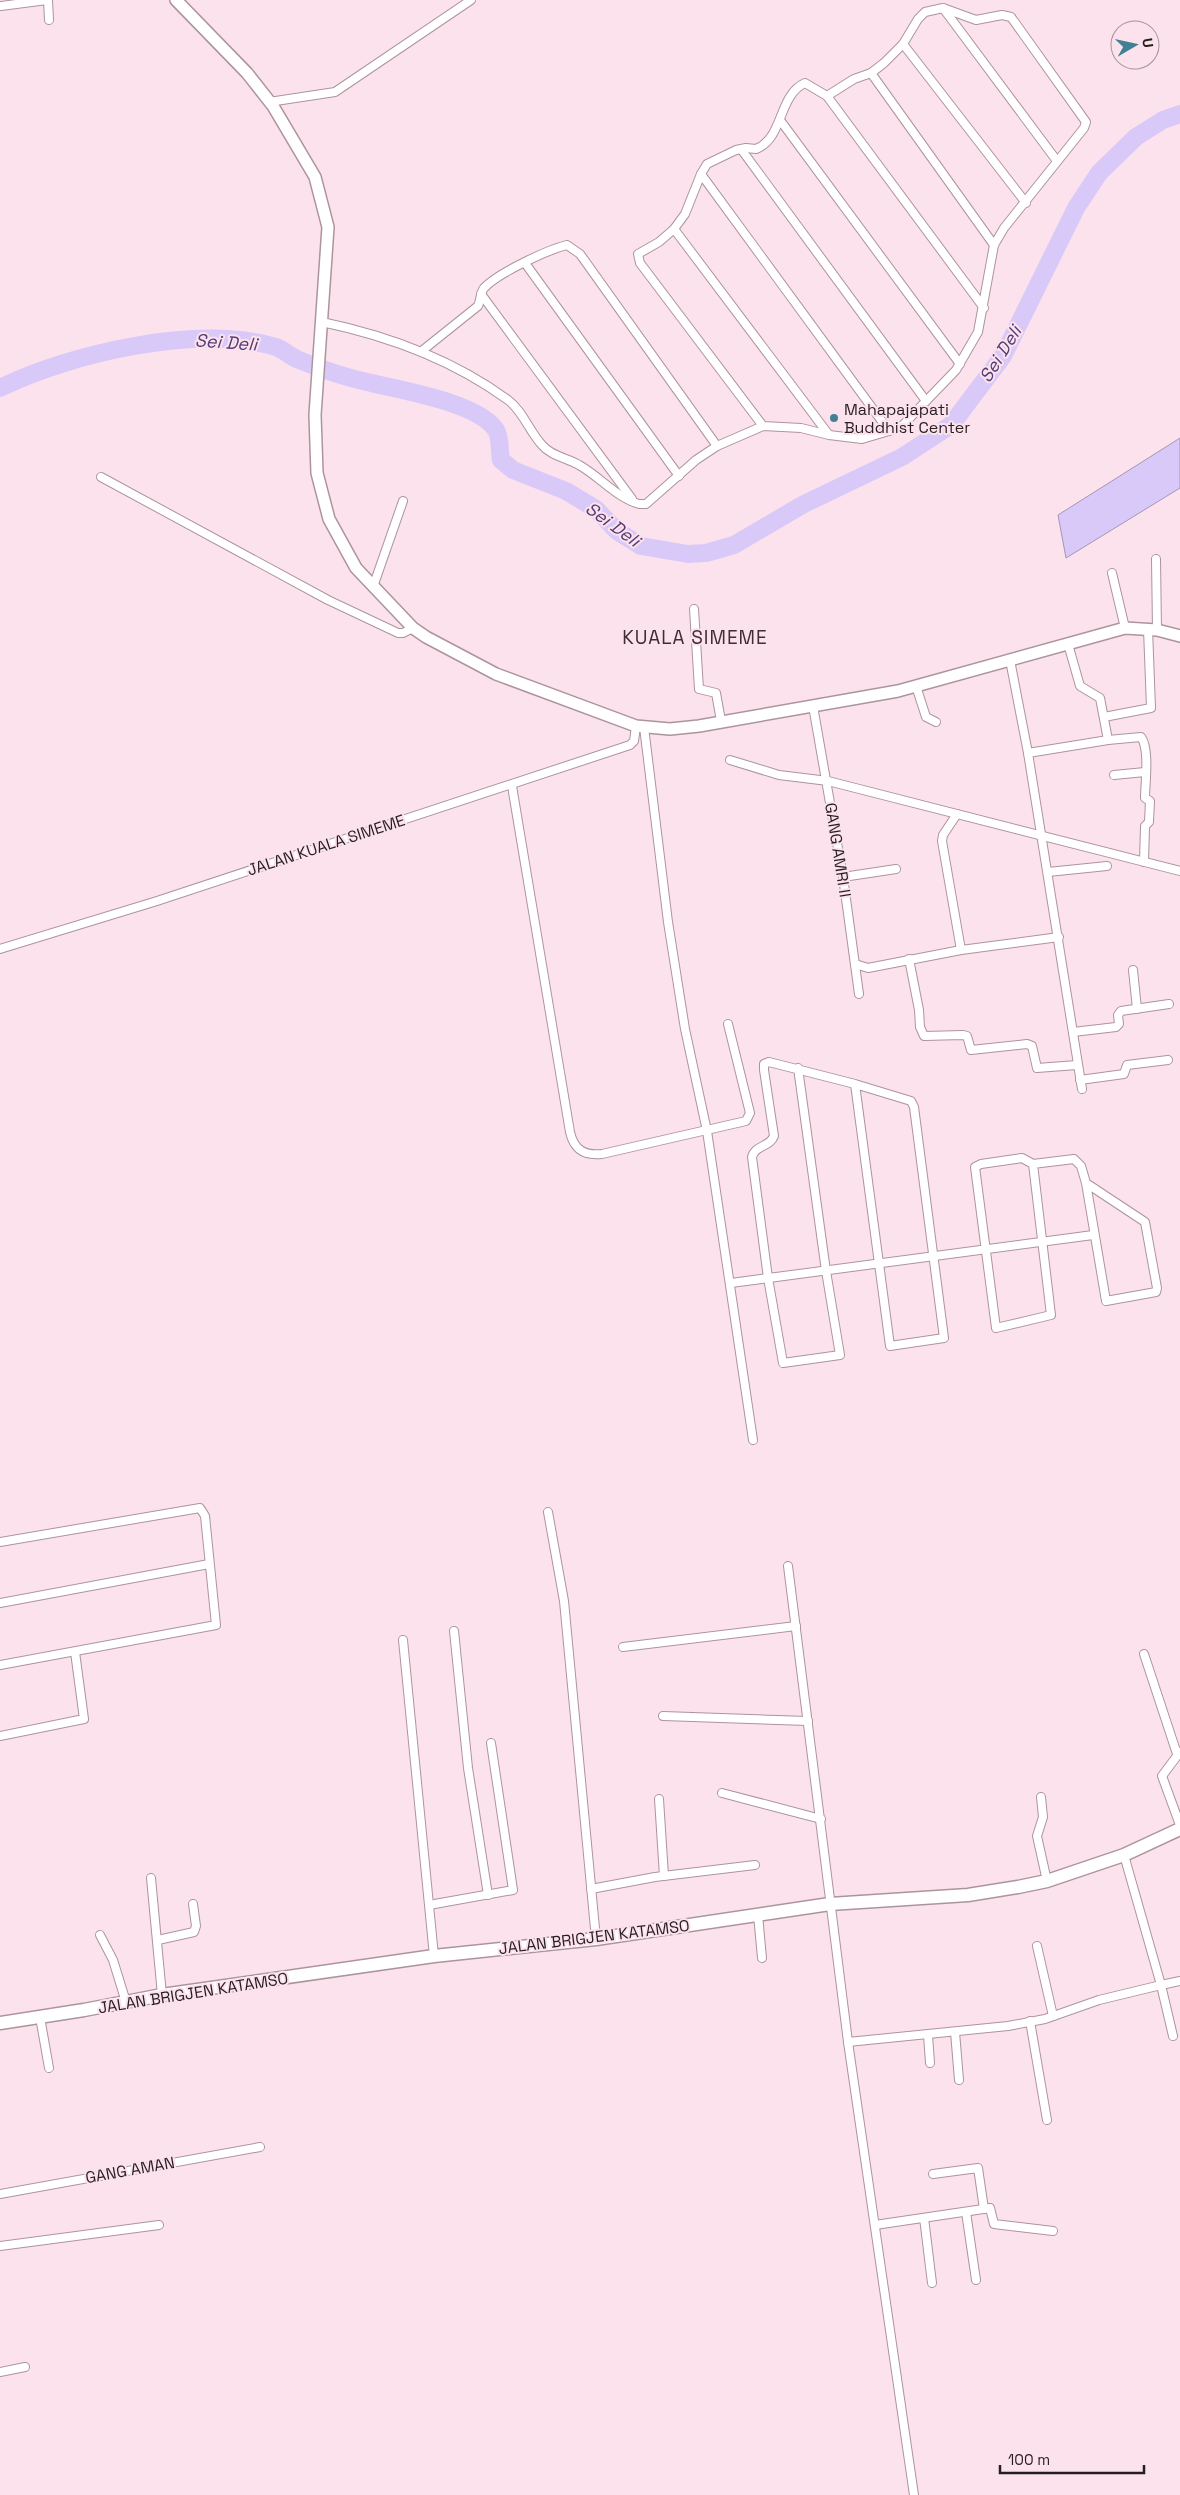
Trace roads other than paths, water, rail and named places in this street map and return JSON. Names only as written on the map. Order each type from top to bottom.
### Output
[{"type":"main road","points":[[176,0],[246,73],[269,102],[315,177],[325,208],[328,227],[315,415],[317,473],[329,518],[356,568],[413,628],[426,638],[496,674],[640,726],[685,728],[916,686],[1125,628],[1152,629],[1180,636]]},
{"type":"main road","name":"JALAN BRIGJEN KATAMSO","points":[[0,2023],[162,1995],[434,1956],[596,1939],[830,1904],[968,1895],[1047,1881],[1124,1855],[1180,1829]]},
{"type":"street","points":[[0,6],[47,0],[49,20]]},
{"type":"street","points":[[269,102],[335,92],[471,0]]},
{"type":"street","points":[[944,8],[1057,161]]},
{"type":"street","points":[[321,327],[350,328],[423,350],[464,372],[509,401],[521,413],[543,447],[579,465],[635,503],[646,504],[717,446],[763,426],[800,428],[829,435],[862,439],[889,431],[903,424],[960,364],[978,332],[984,308],[994,245],[1004,228],[1026,203],[1084,128],[1086,122],[1011,17],[1002,16],[976,20],[944,8],[925,12],[918,19],[903,44],[871,73],[854,80],[827,96]]},
{"type":"street","points":[[903,44],[1026,203]]},
{"type":"street","points":[[871,73],[994,245]]},
{"type":"street","points":[[763,426],[638,257],[640,251],[659,242],[674,229],[685,214],[701,174],[711,162],[741,148],[756,149],[762,146],[780,120],[791,94],[800,85],[810,84],[827,96],[984,308]]},
{"type":"street","points":[[780,120],[960,364]]},
{"type":"street","points":[[741,148],[926,401]]},
{"type":"street","points":[[701,174],[889,431]]},
{"type":"street","points":[[674,229],[829,435]]},
{"type":"street","points":[[423,350],[478,306],[481,294],[490,284],[525,263],[568,245],[574,248],[717,446]]},
{"type":"street","points":[[525,263],[679,476]]},
{"type":"street","points":[[481,294],[635,503]]},
{"type":"street","points":[[101,476],[328,600],[398,633],[403,633],[413,628]]},
{"type":"street","points":[[373,587],[403,501]]},
{"type":"street","points":[[1104,717],[1151,708],[1152,629],[1156,560]]},
{"type":"street","points":[[1112,573],[1125,628]]},
{"type":"street","points":[[694,609],[699,689],[716,693],[721,721]]},
{"type":"street","points":[[1068,644],[1080,686],[1083,690],[1098,696],[1108,740]]},
{"type":"street","points":[[1010,660],[1028,752],[1082,1088]]},
{"type":"street","points":[[916,686],[926,717],[936,722]]},
{"type":"street","name":"GANG AMRI II","points":[[813,706],[828,781],[860,994]]},
{"type":"street","points":[[640,726],[669,932],[685,1029],[707,1132],[731,1282],[753,1440]]},
{"type":"street","name":"JALAN KUALA SIMEME","points":[[0,949],[512,786],[630,745],[634,742],[640,726]]},
{"type":"street","points":[[1028,752],[1141,737],[1145,742],[1145,798],[1150,801],[1149,822],[1145,826],[1144,862]]},
{"type":"street","points":[[730,760],[779,775],[828,781],[1180,871]]},
{"type":"street","points":[[1114,776],[1145,772]]},
{"type":"street","points":[[512,786],[570,1132],[576,1147],[588,1155],[602,1154],[707,1132],[746,1121],[749,1118],[728,1024]]},
{"type":"street","points":[[957,814],[943,835],[942,841],[961,950]]},
{"type":"street","points":[[1048,872],[1107,866]]},
{"type":"street","points":[[843,876],[896,869]]},
{"type":"street","points":[[855,964],[868,968],[961,950],[1059,937]]},
{"type":"street","points":[[909,960],[919,1010],[920,1027],[924,1036],[967,1036],[971,1050],[1027,1044],[1032,1046],[1037,1068],[1077,1065]]},
{"type":"street","points":[[1133,970],[1137,1009]]},
{"type":"street","points":[[1073,1032],[1116,1027],[1119,1024],[1119,1013],[1169,1004]]},
{"type":"street","points":[[1080,1080],[1124,1074],[1127,1065],[1168,1060]]},
{"type":"street","points":[[798,1068],[826,1271],[840,1355],[786,1364],[780,1360],[752,1157],[756,1149],[769,1143],[774,1136],[763,1067],[768,1062],[798,1068],[855,1084],[907,1099],[914,1106],[944,1338],[890,1346],[855,1084]]},
{"type":"street","points":[[1033,1164],[1050,1315],[996,1328],[976,1166],[1022,1158],[1033,1164],[1074,1159],[1081,1166],[1086,1183],[1093,1234],[1106,1301],[1154,1293],[1157,1288],[1145,1222],[1086,1183]]},
{"type":"street","points":[[731,1282],[826,1271],[878,1262],[1093,1234]]},
{"type":"street","points":[[0,1542],[197,1507],[202,1510],[205,1516],[215,1626],[0,1666]]},
{"type":"street","points":[[548,1512],[564,1601],[596,1939]]},
{"type":"street","points":[[0,1603],[209,1564]]},
{"type":"street","points":[[788,1566],[848,2042],[914,2495]]},
{"type":"street","points":[[623,1647],[796,1626]]},
{"type":"street","points":[[454,1631],[468,1768],[488,1895]]},
{"type":"street","points":[[403,1640],[434,1956]]},
{"type":"street","points":[[0,1736],[84,1719],[75,1652]]},
{"type":"street","points":[[1144,1654],[1178,1753],[1162,1776],[1180,1824]]},
{"type":"street","points":[[663,1716],[808,1721]]},
{"type":"street","points":[[429,1905],[513,1890],[491,1743]]},
{"type":"street","points":[[722,1793],[821,1819]]},
{"type":"street","points":[[1041,1797],[1043,1817],[1036,1836],[1047,1881]]},
{"type":"street","points":[[658,1799],[664,1876]]},
{"type":"street","points":[[1124,1855],[1161,1985],[1172,2036]]},
{"type":"street","points":[[591,1889],[664,1876],[755,1865]]},
{"type":"street","points":[[151,1878],[162,1995]]},
{"type":"street","points":[[158,1940],[194,1932],[196,1926],[193,1904]]},
{"type":"street","points":[[758,1915],[762,1958]]},
{"type":"street","points":[[100,1935],[113,1960],[126,2002]]},
{"type":"street","points":[[1037,1946],[1053,2016]]},
{"type":"street","points":[[848,2042],[955,2032],[1030,2021],[1053,2016],[1099,2000],[1180,1981]]},
{"type":"street","points":[[40,2017],[48,2068]]},
{"type":"street","points":[[1030,2021],[1047,2120]]},
{"type":"street","points":[[955,2032],[959,2080]]},
{"type":"street","points":[[928,2035],[930,2063]]},
{"type":"street","name":"GANG AMAN","points":[[0,2194],[260,2147]]},
{"type":"street","points":[[932,2174],[978,2168],[984,2209]]},
{"type":"street","points":[[875,2225],[990,2208],[994,2224],[1053,2231]]},
{"type":"street","points":[[966,2212],[976,2280]]},
{"type":"street","points":[[924,2218],[932,2283]]},
{"type":"street","points":[[0,2246],[159,2224]]},
{"type":"street","points":[[0,2372],[25,2367]]},
{"type":"waterway","name":"Sei Deli","points":[[0,388],[29,375],[62,364],[136,346],[210,339],[245,341],[276,347],[296,359],[316,367],[358,380],[437,398],[473,412],[487,420],[496,430],[501,460],[513,470],[566,491],[596,509],[617,531],[641,546],[688,554],[706,553],[734,545],[804,504],[902,457],[951,425],[1003,356],[1076,208],[1099,173],[1136,137],[1163,120],[1180,114]]},
{"type":"place","name":"Mahapajapati Buddhist Center","points":[[834,418]]},
{"type":"district","name":"KUALA SIMEME","points":[[695,637]]}]
